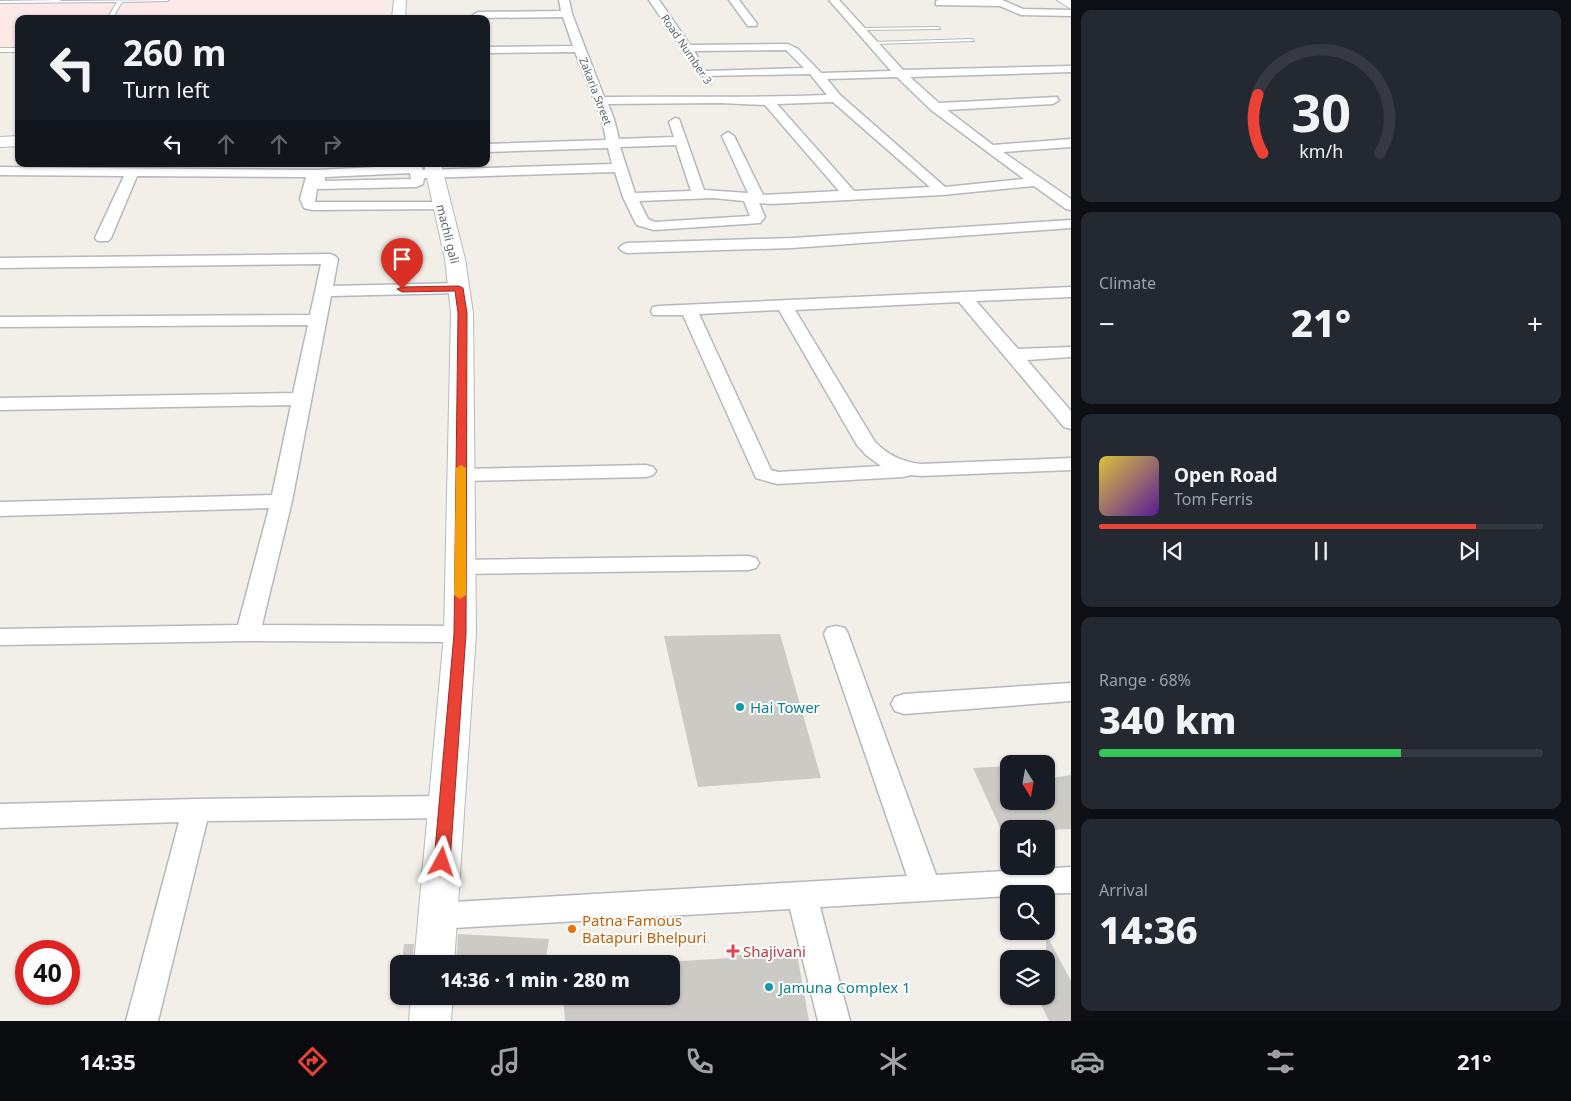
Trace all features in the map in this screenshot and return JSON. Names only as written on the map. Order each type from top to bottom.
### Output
[{"type":"street","points":[[398,15],[400,0]]},
{"type":"street","name":"Zakaria Street","points":[[564,0],[570,36],[580,49],[588,76],[608,119],[620,168],[642,222],[654,226],[755,220],[758,217],[754,198]]},
{"type":"street","name":"Road Number 3","points":[[654,0],[712,87]]},
{"type":"street","points":[[734,0],[752,24]]},
{"type":"street","points":[[834,0],[901,74],[936,107],[990,149],[1071,206]]},
{"type":"street","points":[[1063,0],[1071,5]]},
{"type":"street","points":[[939,3],[968,1],[1005,3],[1021,12],[1071,13]]},
{"type":"street","points":[[478,15],[567,14]]},
{"type":"street","points":[[686,48],[788,47],[815,73],[836,98],[942,191]]},
{"type":"street","points":[[490,50],[580,49]]},
{"type":"street","points":[[600,101],[815,73],[901,74],[1071,69]]},
{"type":"street","points":[[712,87],[732,102],[836,98]]},
{"type":"street","points":[[936,107],[1053,100]]},
{"type":"street","points":[[768,101],[850,194]]},
{"type":"street","points":[[675,122],[699,195]]},
{"type":"street","points":[[728,136],[754,198]]},
{"type":"street","points":[[490,148],[682,141]]},
{"type":"street","points":[[0,142],[15,142]]},
{"type":"street","points":[[990,149],[1071,143]]},
{"type":"street","points":[[316,176],[317,185],[328,186],[416,183],[427,170],[620,168]]},
{"type":"street","name":"machli gali","points":[[427,170],[441,205],[456,259],[462,313],[460,634],[435,955]]},
{"type":"street","points":[[0,171],[312,173],[316,176]]},
{"type":"street","points":[[103,238],[132,172]]},
{"type":"street","points":[[316,176],[307,199],[309,205],[312,206],[441,205]]},
{"type":"street","points":[[628,190],[778,200],[850,194],[942,191],[1038,182]]},
{"type":"street","points":[[627,248],[792,243],[1071,224]]},
{"type":"street","points":[[0,263],[330,259],[319,320],[300,399],[281,501],[248,633]]},
{"type":"street","points":[[325,291],[459,288]]},
{"type":"street","points":[[659,311],[1071,292]]},
{"type":"street","points":[[963,296],[1013,355],[1063,403],[1071,423]]},
{"type":"street","points":[[784,305],[866,445],[883,460],[893,465],[921,470]]},
{"type":"street","points":[[689,310],[762,474],[768,477],[1071,464]]},
{"type":"street","points":[[0,322],[319,320]]},
{"type":"street","points":[[1013,355],[1071,352]]},
{"type":"street","points":[[0,404],[300,399]]},
{"type":"street","points":[[461,475],[646,472]]},
{"type":"street","points":[[0,509],[281,501]]},
{"type":"street","points":[[460,566],[748,563]]},
{"type":"street","points":[[0,637],[248,633],[460,634]]},
{"type":"street","points":[[836,634],[926,888]]},
{"type":"street","points":[[904,704],[1071,692]]},
{"type":"street","points":[[0,816],[196,810],[446,807]]},
{"type":"street","points":[[142,1021],[196,810]]},
{"type":"street","points":[[438,916],[1071,880]]},
{"type":"street","points":[[802,895],[834,1021]]},
{"type":"street","points":[[430,1021],[431,1005]]},
{"type":"lane","points":[[53,2],[60,0]]},
{"type":"lane","points":[[0,2],[167,0]]},
{"type":"lane","points":[[111,15],[120,1]]},
{"type":"lane","points":[[861,29],[938,28]]},
{"type":"lane","points":[[873,43],[972,40]]},
{"type":"lane","points":[[0,55],[2,50],[15,50]]},
{"type":"shaded area","points":[[0,0],[384,0],[382,15],[15,15],[15,48],[0,48]]},
{"type":"building","name":"Hai Tower","points":[[780,634],[821,778],[698,787],[664,636]]},
{"type":"building","points":[[1000,766],[1000,810],[1055,810],[1055,778],[1071,775],[1071,829],[1055,830],[1055,820],[1000,820],[1000,827],[973,768]]},
{"type":"building","points":[[458,934],[549,939],[546,955],[457,955]]},
{"type":"building","points":[[1046,940],[1049,940],[1055,950],[1046,950]]},
{"type":"building","points":[[404,944],[414,944],[413,955],[403,955]]},
{"type":"building","points":[[796,948],[809,1021],[565,1021],[564,1005],[680,1005],[680,961],[730,958],[729,953]]},
{"type":"building","points":[[1055,951],[1071,981],[1071,1021],[1049,1021],[1041,1005],[1055,1005]]},
{"type":"slow traffic","points":[[460,595],[461,468]]},
{"type":"place","name":"Hai Tower","points":[[740,707]]},
{"type":"place","name":"Patna Famous Batapuri Bhelpuri","points":[[572,929]]},
{"type":"place","name":"Shajivani","points":[[733,951]]},
{"type":"place","name":"Jamuna Complex 1","points":[[769,987]]},
{"type":"route","points":[[402,289],[459,288],[462,313],[460,634],[442,862]]}]
